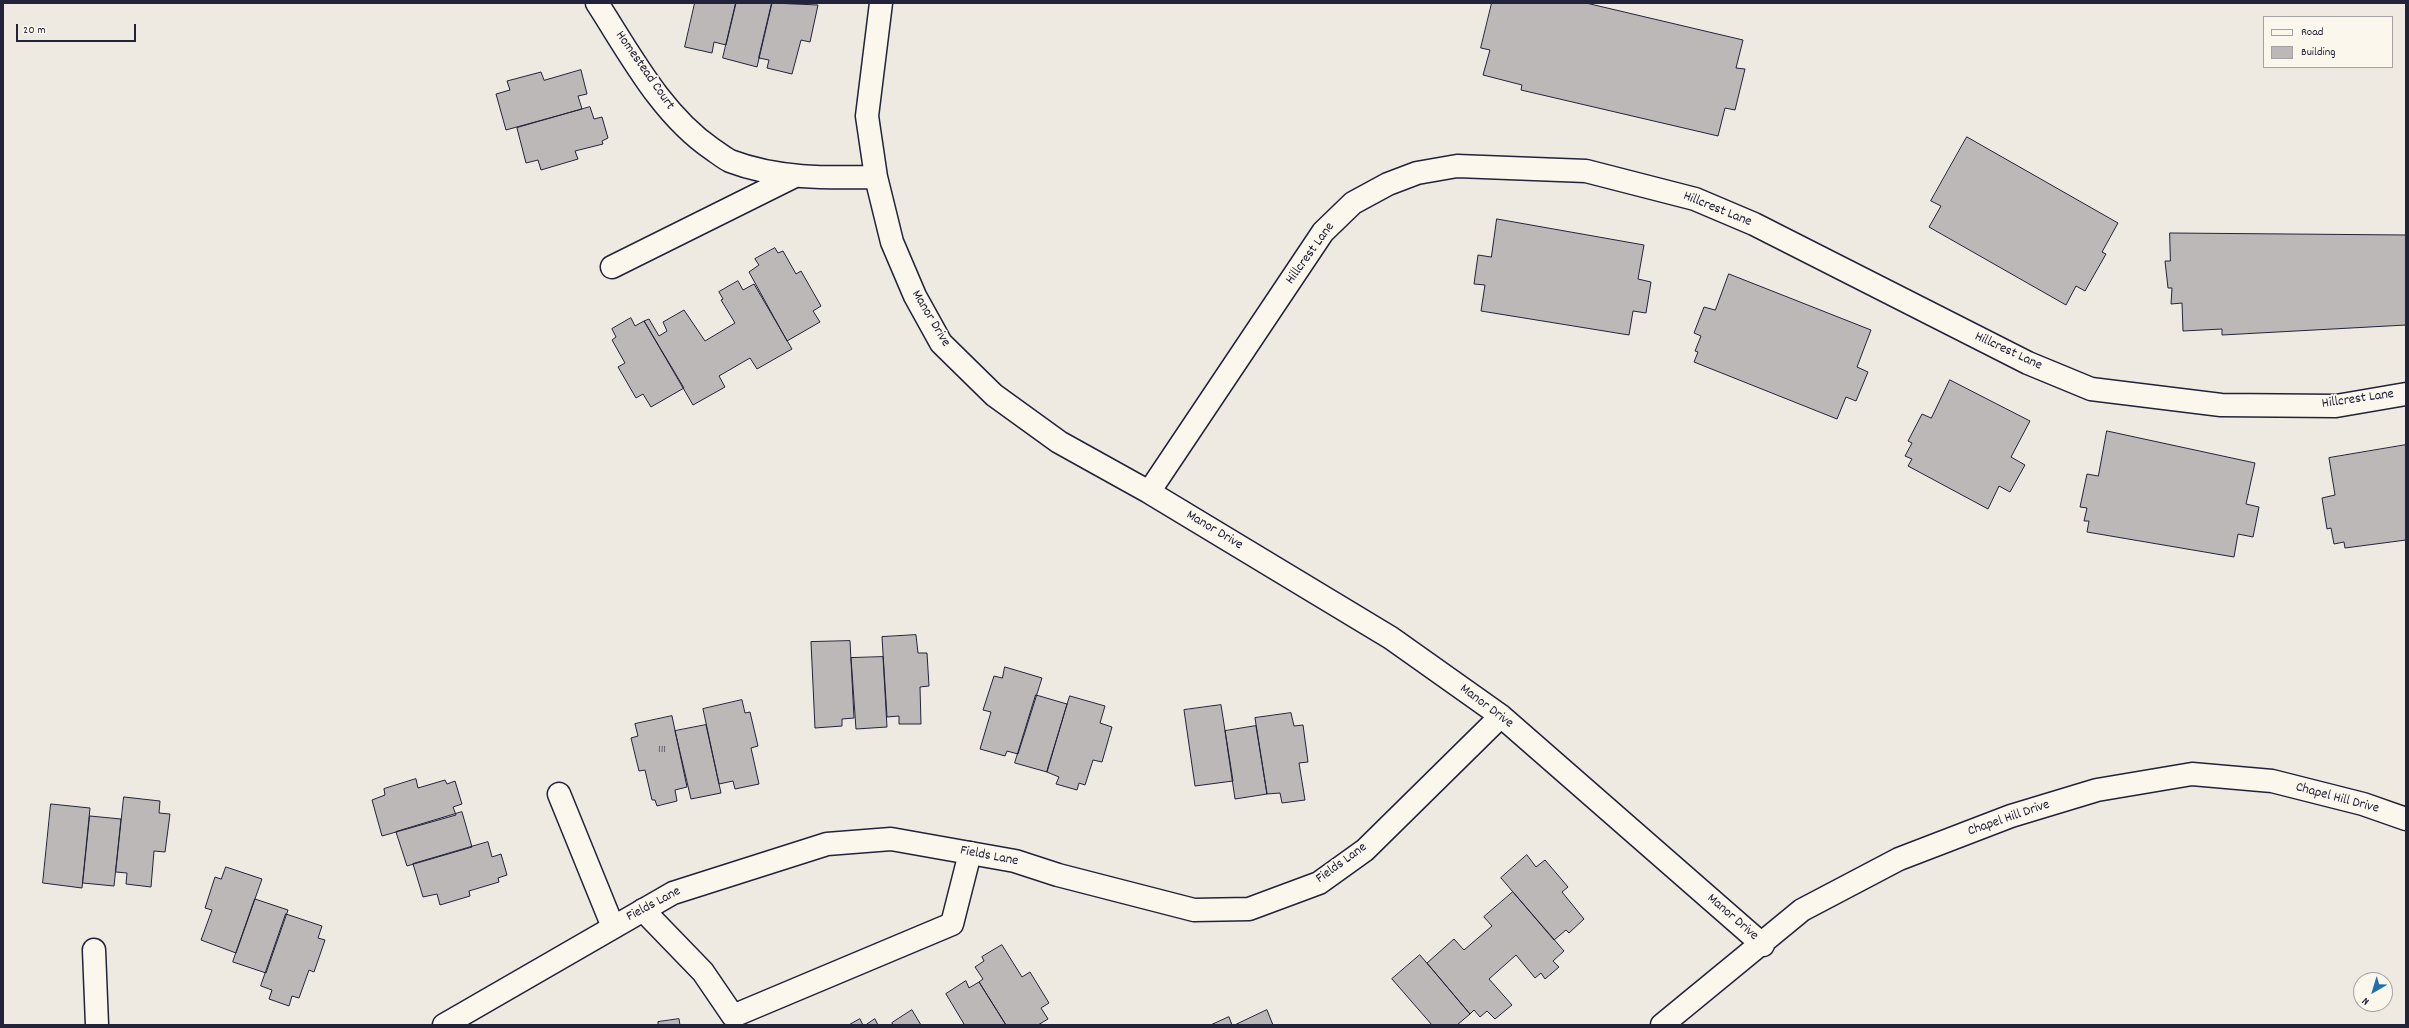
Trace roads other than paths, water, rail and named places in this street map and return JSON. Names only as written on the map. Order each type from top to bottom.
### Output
[{"type":"street","name":"Homestead Court","points":[[597,3],[657,94],[693,136],[728,160],[770,172],[796,176],[817,178],[876,177]]},
{"type":"street","name":"Manor Drive","points":[[881,3],[867,116],[876,177],[892,242],[915,296],[941,343],[994,394],[1059,442],[1149,492],[1392,638],[1501,716],[1763,945]]},
{"type":"street","name":"Hillcrest Lane","points":[[1149,492],[1323,232],[1353,203],[1388,184],[1417,173],[1457,166],[1586,171],[1695,199],[1754,224],[2028,363],[2091,388],[2221,405],[2336,406],[2406,394]]},
{"type":"street","points":[[612,267],[796,176]]},
{"type":"street","name":"Fields Lane","points":[[444,1025],[673,893],[827,844],[891,839],[1015,861],[1058,875],[1194,910],[1249,909],[1319,883],[1365,850],[1501,716]]},
{"type":"street","name":"Chapel Hill Drive","points":[[1662,1025],[1763,945],[1802,910],[1899,860],[2011,816],[2097,790],[2192,774],[2272,781],[2363,804],[2406,819]]},
{"type":"street","points":[[559,794],[613,927]]},
{"type":"street","points":[[643,910],[703,972],[734,1016],[952,924],[970,853]]},
{"type":"street","points":[[94,950],[97,1025]]}]
